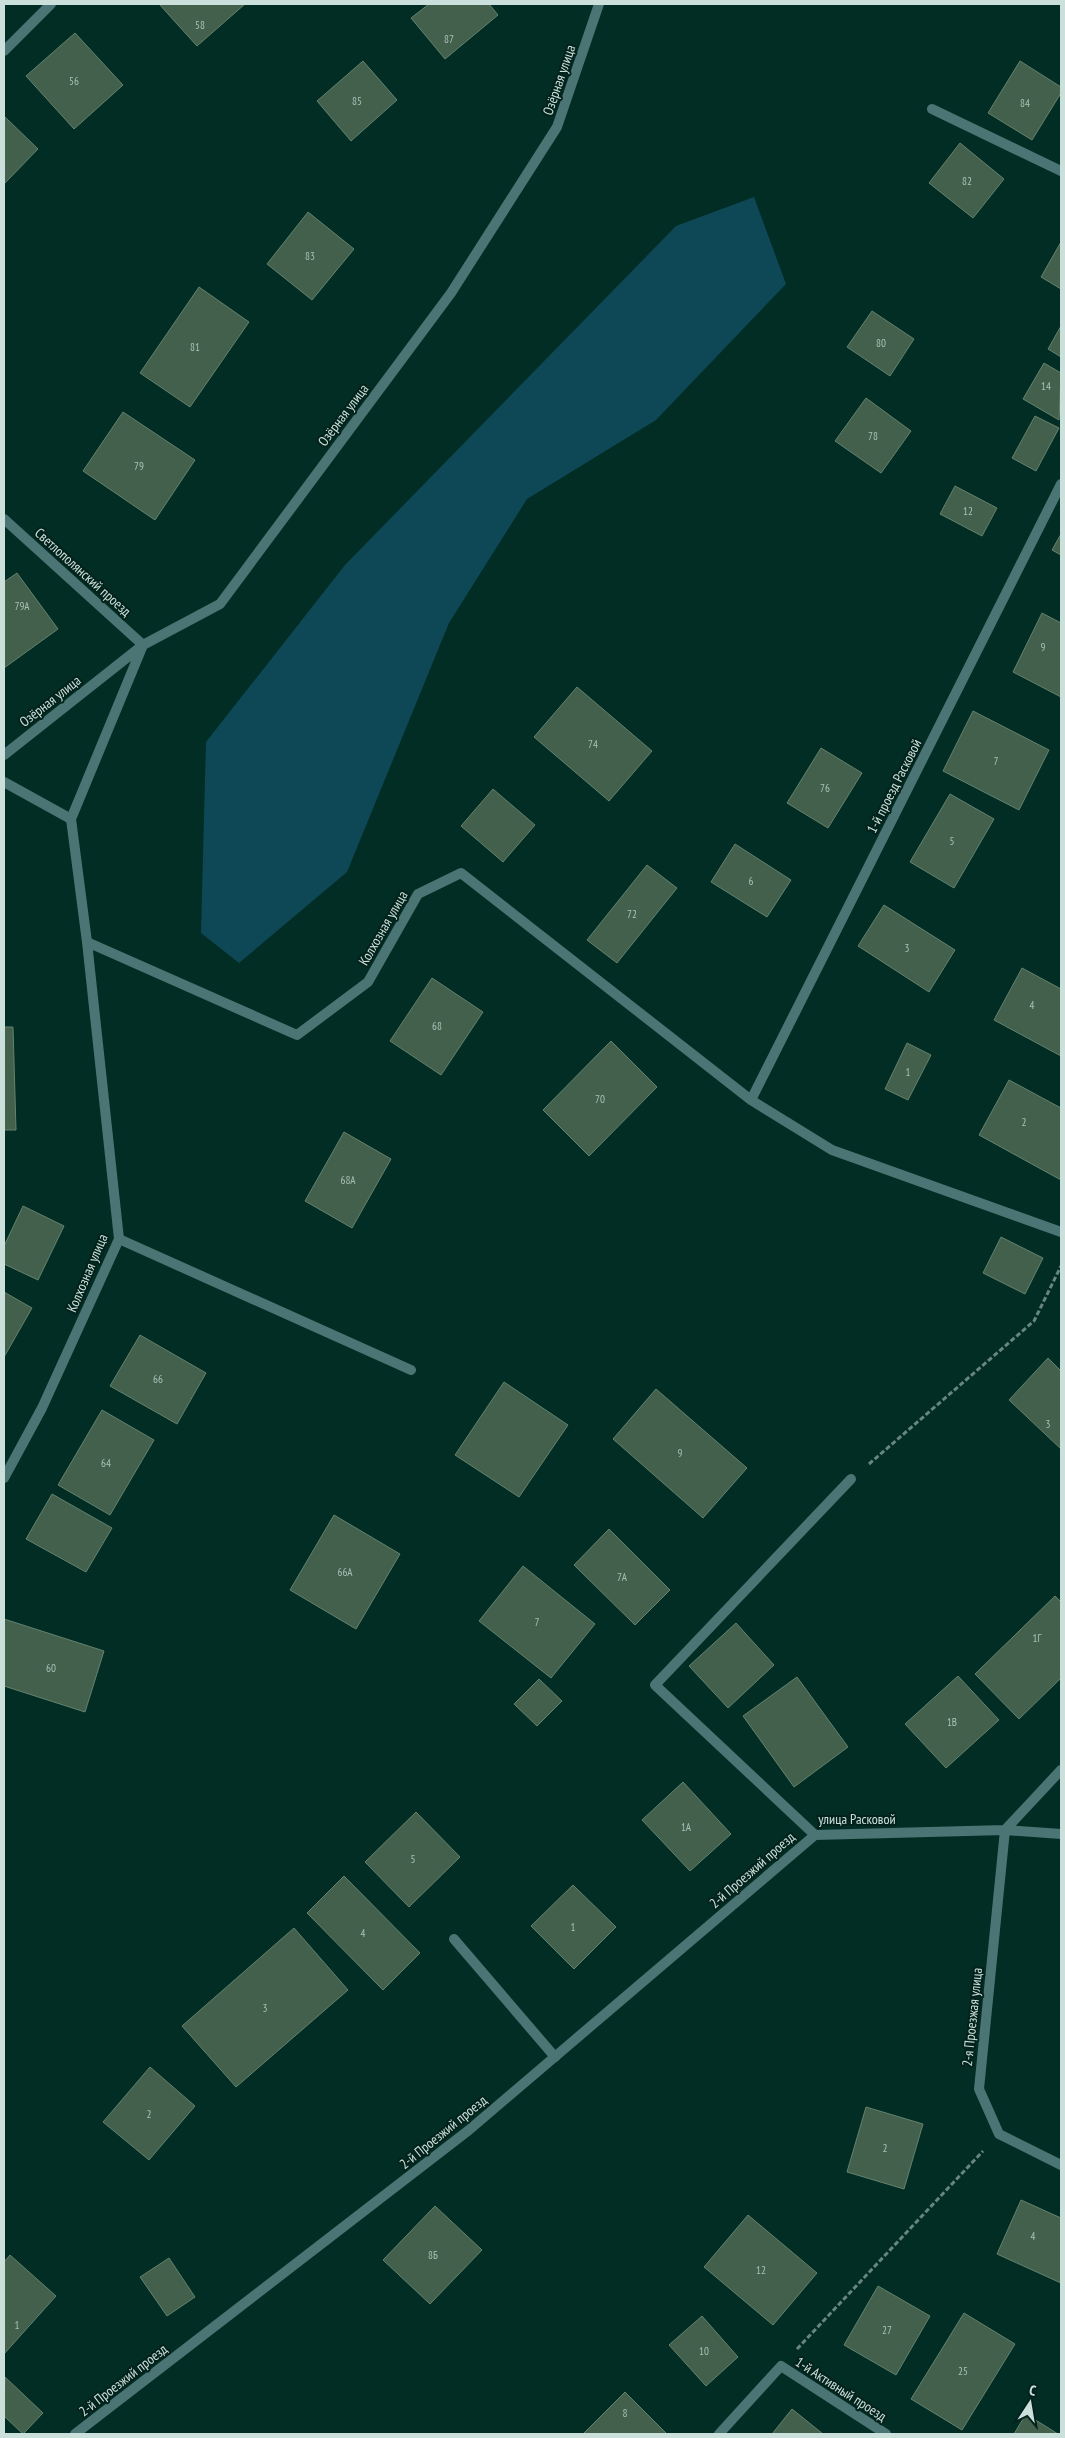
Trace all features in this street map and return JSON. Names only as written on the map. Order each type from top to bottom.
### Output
[{"type":"street","points":[[4,51],[52,4]]},
{"type":"street","name":"Озёрная улица","points":[[4,755],[143,645],[220,604],[451,294],[557,127],[599,4]]},
{"type":"street","points":[[932,109],[1061,171]]},
{"type":"street","name":"1-й проезд Расковой","points":[[750,1100],[1061,484]]},
{"type":"street","name":"Светлополянский проезд","points":[[4,519],[143,645]]},
{"type":"street","points":[[4,782],[70,819],[143,645]]},
{"type":"street","name":"Колхозная улица","points":[[4,1478],[42,1408],[118,1239],[87,942],[70,819]]},
{"type":"street","name":"Колхозная улица","points":[[87,942],[297,1035],[368,982],[418,894],[461,873],[750,1100]]},
{"type":"street","points":[[750,1100],[832,1150],[1061,1232]]},
{"type":"street","points":[[118,1239],[411,1370]]},
{"type":"street","name":"улица Расковой","points":[[851,1479],[655,1685],[815,1835],[1006,1830],[1061,1834]]},
{"type":"street","points":[[1006,1830],[1061,1770]]},
{"type":"street","name":"2-я Проезжая улица","points":[[999,2134],[979,2089],[1006,1830]]},
{"type":"street","name":"2-й Проезжий проезд","points":[[75,2434],[469,2130],[815,1835]]},
{"type":"street","points":[[454,1939],[555,2057]]},
{"type":"street","points":[[999,2134],[1061,2165]]},
{"type":"street","points":[[719,2434],[782,2366]]},
{"type":"street","name":"1-й Активный проезд","points":[[782,2366],[886,2434]]},
{"type":"path","points":[[851,1479],[1034,1321],[1061,1266]]},
{"type":"path","points":[[782,2366],[999,2134]]},
{"type":"water","points":[[754,197],[786,284],[656,420],[527,499],[449,623],[347,872],[239,963],[201,933],[206,742],[345,565],[676,226]]},
{"type":"building","points":[[159,4],[245,4],[197,46]]},
{"type":"building","points":[[429,4],[489,4],[498,15],[445,59],[411,18]]},
{"type":"building","points":[[75,33],[123,85],[74,129],[26,76]]},
{"type":"building","points":[[363,61],[397,100],[351,141],[317,101]]},
{"type":"building","points":[[1020,61],[1061,87],[1061,93],[1032,140],[988,113]]},
{"type":"building","points":[[4,116],[38,149],[4,184]]},
{"type":"building","points":[[960,143],[1004,179],[973,218],[929,183]]},
{"type":"building","points":[[308,212],[354,249],[312,300],[267,264]]},
{"type":"building","points":[[1061,242],[1061,289],[1041,277]]},
{"type":"building","points":[[199,287],[249,322],[190,407],[140,373]]},
{"type":"building","points":[[872,311],[914,339],[890,376],[847,347]]},
{"type":"building","points":[[1061,326],[1061,357],[1048,349]]},
{"type":"building","points":[[1044,363],[1061,373],[1059,420],[1023,399]]},
{"type":"building","points":[[866,398],[911,431],[881,473],[835,441]]},
{"type":"building","points":[[123,412],[195,460],[155,520],[83,471]]},
{"type":"building","points":[[1035,416],[1059,428],[1036,471],[1012,458]]},
{"type":"building","points":[[955,486],[997,508],[982,536],[940,514]]},
{"type":"building","points":[[1061,534],[1061,555],[1052,550]]},
{"type":"building","points":[[17,573],[58,629],[4,668],[4,582]]},
{"type":"building","points":[[1042,613],[1061,623],[1061,697],[1013,672]]},
{"type":"building","points":[[577,687],[652,751],[609,801],[534,737]]},
{"type":"building","points":[[973,711],[1049,750],[1019,810],[943,771]]},
{"type":"building","points":[[821,748],[862,773],[828,828],[787,803]]},
{"type":"building","points":[[493,789],[535,825],[503,862],[461,826]]},
{"type":"building","points":[[950,794],[994,819],[954,888],[910,862]]},
{"type":"building","points":[[735,844],[791,880],[767,917],[711,882]]},
{"type":"building","points":[[647,865],[677,888],[617,963],[587,940]]},
{"type":"building","points":[[884,905],[955,950],[929,992],[858,946]]},
{"type":"building","points":[[1022,968],[1061,989],[1061,1056],[994,1020]]},
{"type":"building","points":[[432,978],[483,1012],[441,1075],[390,1041]]},
{"type":"building","points":[[4,1027],[13,1027],[16,1130],[4,1130]]},
{"type":"building","points":[[611,1041],[657,1087],[589,1156],[543,1110]]},
{"type":"building","points":[[907,1043],[931,1055],[908,1100],[885,1089]]},
{"type":"building","points":[[1009,1080],[1061,1108],[1061,1180],[979,1135]]},
{"type":"building","points":[[344,1132],[391,1159],[352,1228],[305,1201]]},
{"type":"building","points":[[23,1206],[64,1226],[38,1280],[4,1264],[4,1246]]},
{"type":"building","points":[[1001,1237],[1043,1258],[1025,1294],[983,1273]]},
{"type":"building","points":[[4,1292],[32,1308],[4,1357]]},
{"type":"building","points":[[140,1335],[206,1373],[177,1424],[110,1386]]},
{"type":"building","points":[[1048,1358],[1061,1371],[1061,1449],[1009,1400]]},
{"type":"building","points":[[504,1382],[568,1425],[519,1497],[455,1455]]},
{"type":"building","points":[[656,1389],[747,1468],[703,1518],[613,1439]]},
{"type":"building","points":[[102,1410],[154,1440],[110,1515],[58,1485]]},
{"type":"building","points":[[52,1494],[112,1528],[86,1572],[26,1539]]},
{"type":"building","points":[[334,1515],[400,1554],[356,1629],[290,1590]]},
{"type":"building","points":[[609,1529],[670,1590],[635,1625],[574,1565]]},
{"type":"building","points":[[523,1566],[595,1624],[551,1678],[479,1621]]},
{"type":"building","points":[[1055,1596],[1061,1602],[1061,1678],[1019,1719],[975,1674]]},
{"type":"building","points":[[4,1619],[104,1651],[85,1712],[4,1686]]},
{"type":"building","points":[[736,1623],[774,1665],[728,1708],[689,1666]]},
{"type":"building","points":[[958,1676],[999,1720],[946,1768],[905,1724]]},
{"type":"building","points":[[797,1677],[848,1747],[794,1787],[743,1716]]},
{"type":"building","points":[[539,1679],[562,1701],[537,1726],[514,1704]]},
{"type":"building","points":[[683,1782],[731,1834],[690,1871],[642,1820]]},
{"type":"building","points":[[416,1812],[460,1857],[409,1907],[365,1862]]},
{"type":"building","points":[[344,1876],[420,1953],[383,1990],[307,1913]]},
{"type":"building","points":[[573,1885],[616,1927],[574,1969],[531,1926]]},
{"type":"building","points":[[294,1928],[348,1990],[236,2087],[182,2026]]},
{"type":"building","points":[[150,2067],[195,2106],[149,2160],[103,2122]]},
{"type":"building","points":[[866,2107],[923,2124],[904,2189],[847,2172]]},
{"type":"building","points":[[1021,2200],[1061,2218],[1061,2283],[997,2254]]},
{"type":"building","points":[[435,2206],[482,2250],[430,2304],[383,2260]]},
{"type":"building","points":[[748,2215],[817,2273],[773,2325],[704,2267]]},
{"type":"building","points":[[10,2255],[56,2296],[4,2354],[4,2262]]},
{"type":"building","points":[[169,2258],[195,2297],[167,2316],[140,2277]]},
{"type":"building","points":[[878,2286],[930,2316],[896,2375],[844,2345]]},
{"type":"building","points":[[964,2313],[1015,2344],[962,2430],[911,2399]]},
{"type":"building","points":[[702,2316],[738,2357],[706,2386],[669,2345]]},
{"type":"building","points":[[5,2377],[43,2413],[23,2434],[4,2416]]},
{"type":"building","points":[[625,2392],[667,2434],[583,2434]]},
{"type":"building","points":[[792,2409],[823,2434],[772,2434]]},
{"type":"building","points":[[1026,2414],[1058,2434],[1014,2434]]}]
